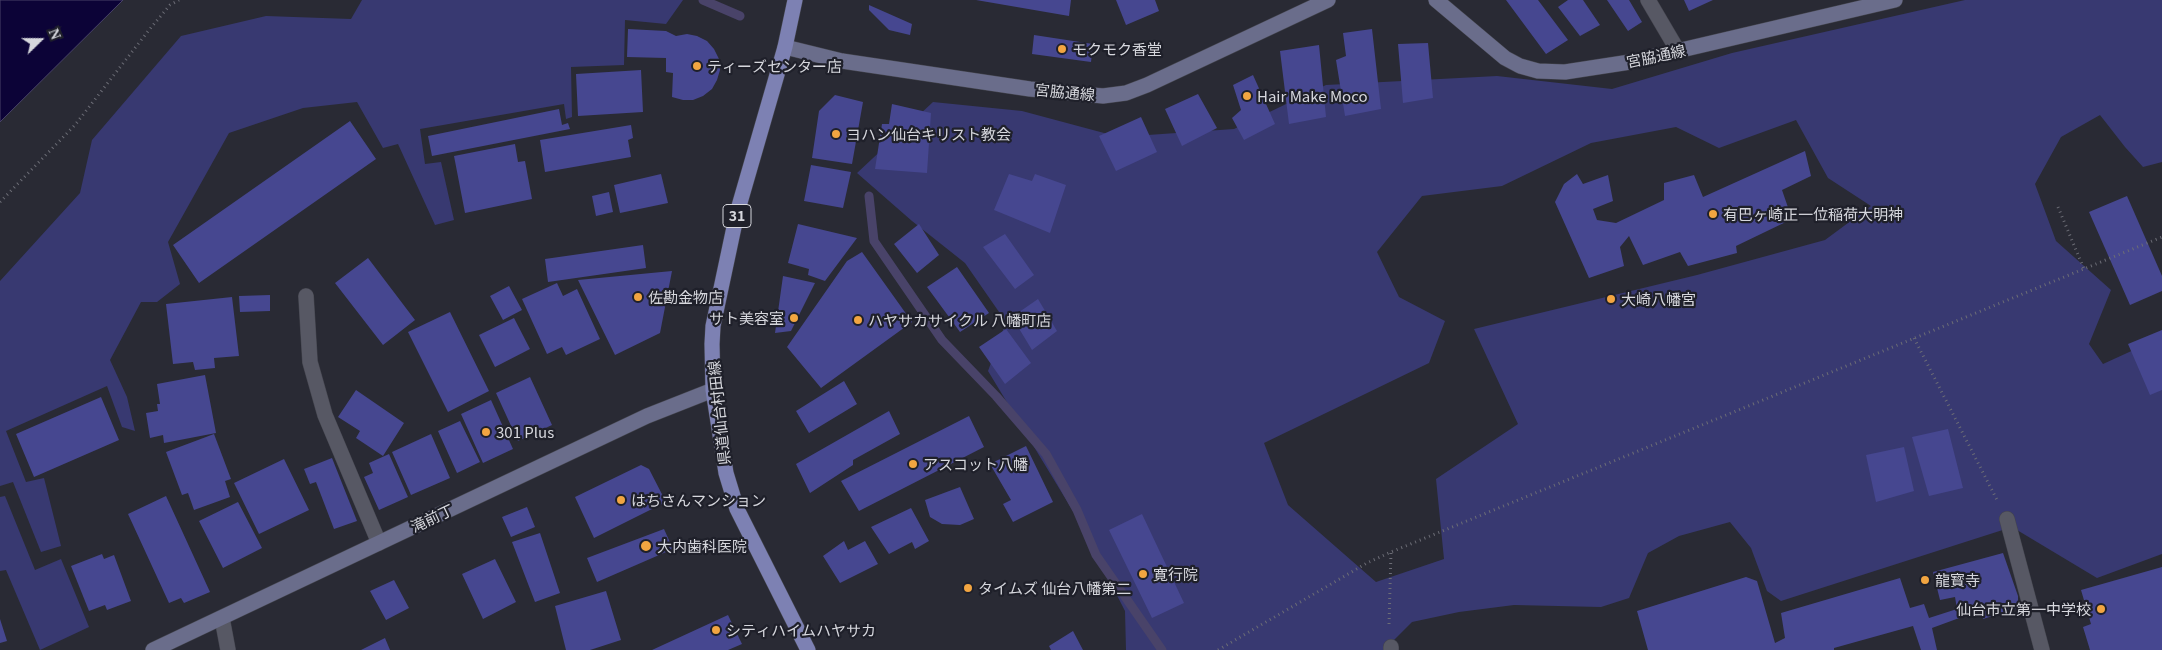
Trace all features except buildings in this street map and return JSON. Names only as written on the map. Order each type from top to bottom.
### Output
[{"type":"main road","name":"31","points":[[784,47],[796,0]]},
{"type":"main road","name":"県道仙台村田線","points":[[784,47],[737,213],[714,326],[713,390],[726,473],[737,509],[808,650]]},
{"type":"street","name":"宮脇通線","points":[[784,47],[842,61],[1030,89],[1103,96],[1126,92],[1147,85],[1328,0]]},
{"type":"street","name":"宮脇通線","points":[[1436,0],[1506,58],[1520,66],[1538,71],[1565,72],[1630,62],[1895,0]]},
{"type":"street","points":[[1648,0],[1678,51]]},
{"type":"street","points":[[306,296],[310,362],[325,415],[379,543]]},
{"type":"street","name":"滝前丁","points":[[153,650],[647,416],[713,390]]},
{"type":"street","points":[[2007,519],[2042,650]]},
{"type":"street","points":[[222,618],[228,650]]},
{"type":"path","points":[[0,202],[75,125],[170,5],[179,0]]},
{"type":"path","points":[[2058,208],[2084,268]]},
{"type":"path","points":[[1218,650],[1391,552],[2162,236]]},
{"type":"path","points":[[1914,338],[2007,519]]},
{"type":"path","points":[[1389,610],[1391,552]]},
{"type":"shaded area","points":[[0,0],[123,0],[0,122]]},
{"type":"shaded area","points":[[362,0],[683,0],[666,24],[625,20],[624,65],[571,67],[572,117],[566,119],[564,104],[420,129],[425,164],[441,162],[454,220],[435,225],[398,144],[383,148],[357,102],[303,108],[229,133],[168,242],[180,284],[157,302],[141,302],[110,360],[127,397],[135,431],[122,427],[107,386],[6,431],[26,482],[44,478],[61,546],[41,552],[13,482],[0,486],[0,281],[80,193],[92,140],[181,36],[266,16],[351,19]]},
{"type":"shaded area","name":"大崎八幡宮","points":[[1965,0],[2162,0],[2162,162],[2143,167],[2100,115],[2061,137],[2035,184],[2056,241],[2111,290],[2089,344],[2103,364],[2162,337],[2162,554],[2097,578],[2012,527],[1781,601],[1767,591],[1751,548],[1730,522],[1679,536],[1648,553],[1629,598],[1601,607],[1514,605],[1459,612],[1412,622],[1384,650],[1126,650],[1125,611],[1079,521],[988,371],[1006,322],[965,263],[912,221],[857,173],[933,102],[1022,111],[1119,137],[1234,129],[1326,85],[1497,76],[1612,89],[1732,53]],"holes":[[[1796,120],[1828,178],[1871,206],[1825,240],[1697,275],[1474,329],[1518,424],[1436,479],[1444,559],[1376,582],[1288,505],[1264,443],[1429,363],[1445,321],[1399,297],[1377,252],[1422,196],[1502,186],[1591,143],[1676,127],[1719,148]]]},
{"type":"shaded area","points":[[5,496],[35,570],[61,559],[89,627],[40,650],[6,570],[0,571],[0,497]]},
{"type":"waterway","points":[[703,0],[740,16]]},
{"type":"waterway","points":[[869,196],[874,241],[942,340],[996,396],[1046,454],[1077,510],[1096,555],[1162,650]]},
{"type":"place","name":"モクモク香堂","points":[[1062,49]]},
{"type":"place","name":"ティーズセンター店","points":[[697,66]]},
{"type":"place","name":"Hair Make Moco","points":[[1247,96]]},
{"type":"place","name":"ヨハン仙台キリスト教会","points":[[836,134]]},
{"type":"place","name":"有巴ヶ崎正一位稲荷大明神","points":[[1713,214]]},
{"type":"place","name":"佐勘金物店","points":[[638,297]]},
{"type":"place","name":"大崎八幡宮","points":[[1611,299]]},
{"type":"place","name":"サト美容室","points":[[794,318]]},
{"type":"place","name":"ハヤサカサイクル 八幡町店","points":[[858,320]]},
{"type":"place","name":"301 Plus","points":[[486,432]]},
{"type":"place","name":"アスコット八幡","points":[[913,464]]},
{"type":"place","name":"はちさんマンション","points":[[621,500]]},
{"type":"place","name":"大内歯科医院","points":[[646,546]]},
{"type":"place","name":"寛行院","points":[[1143,574]]},
{"type":"place","name":"龍寳寺","points":[[1925,580]]},
{"type":"place","name":"タイムズ 仙台八幡第二","points":[[968,588]]},
{"type":"place","name":"仙台市立第一中学校","points":[[2101,609]]},
{"type":"place","name":"シティハイムハヤサカ","points":[[716,630]]}]
